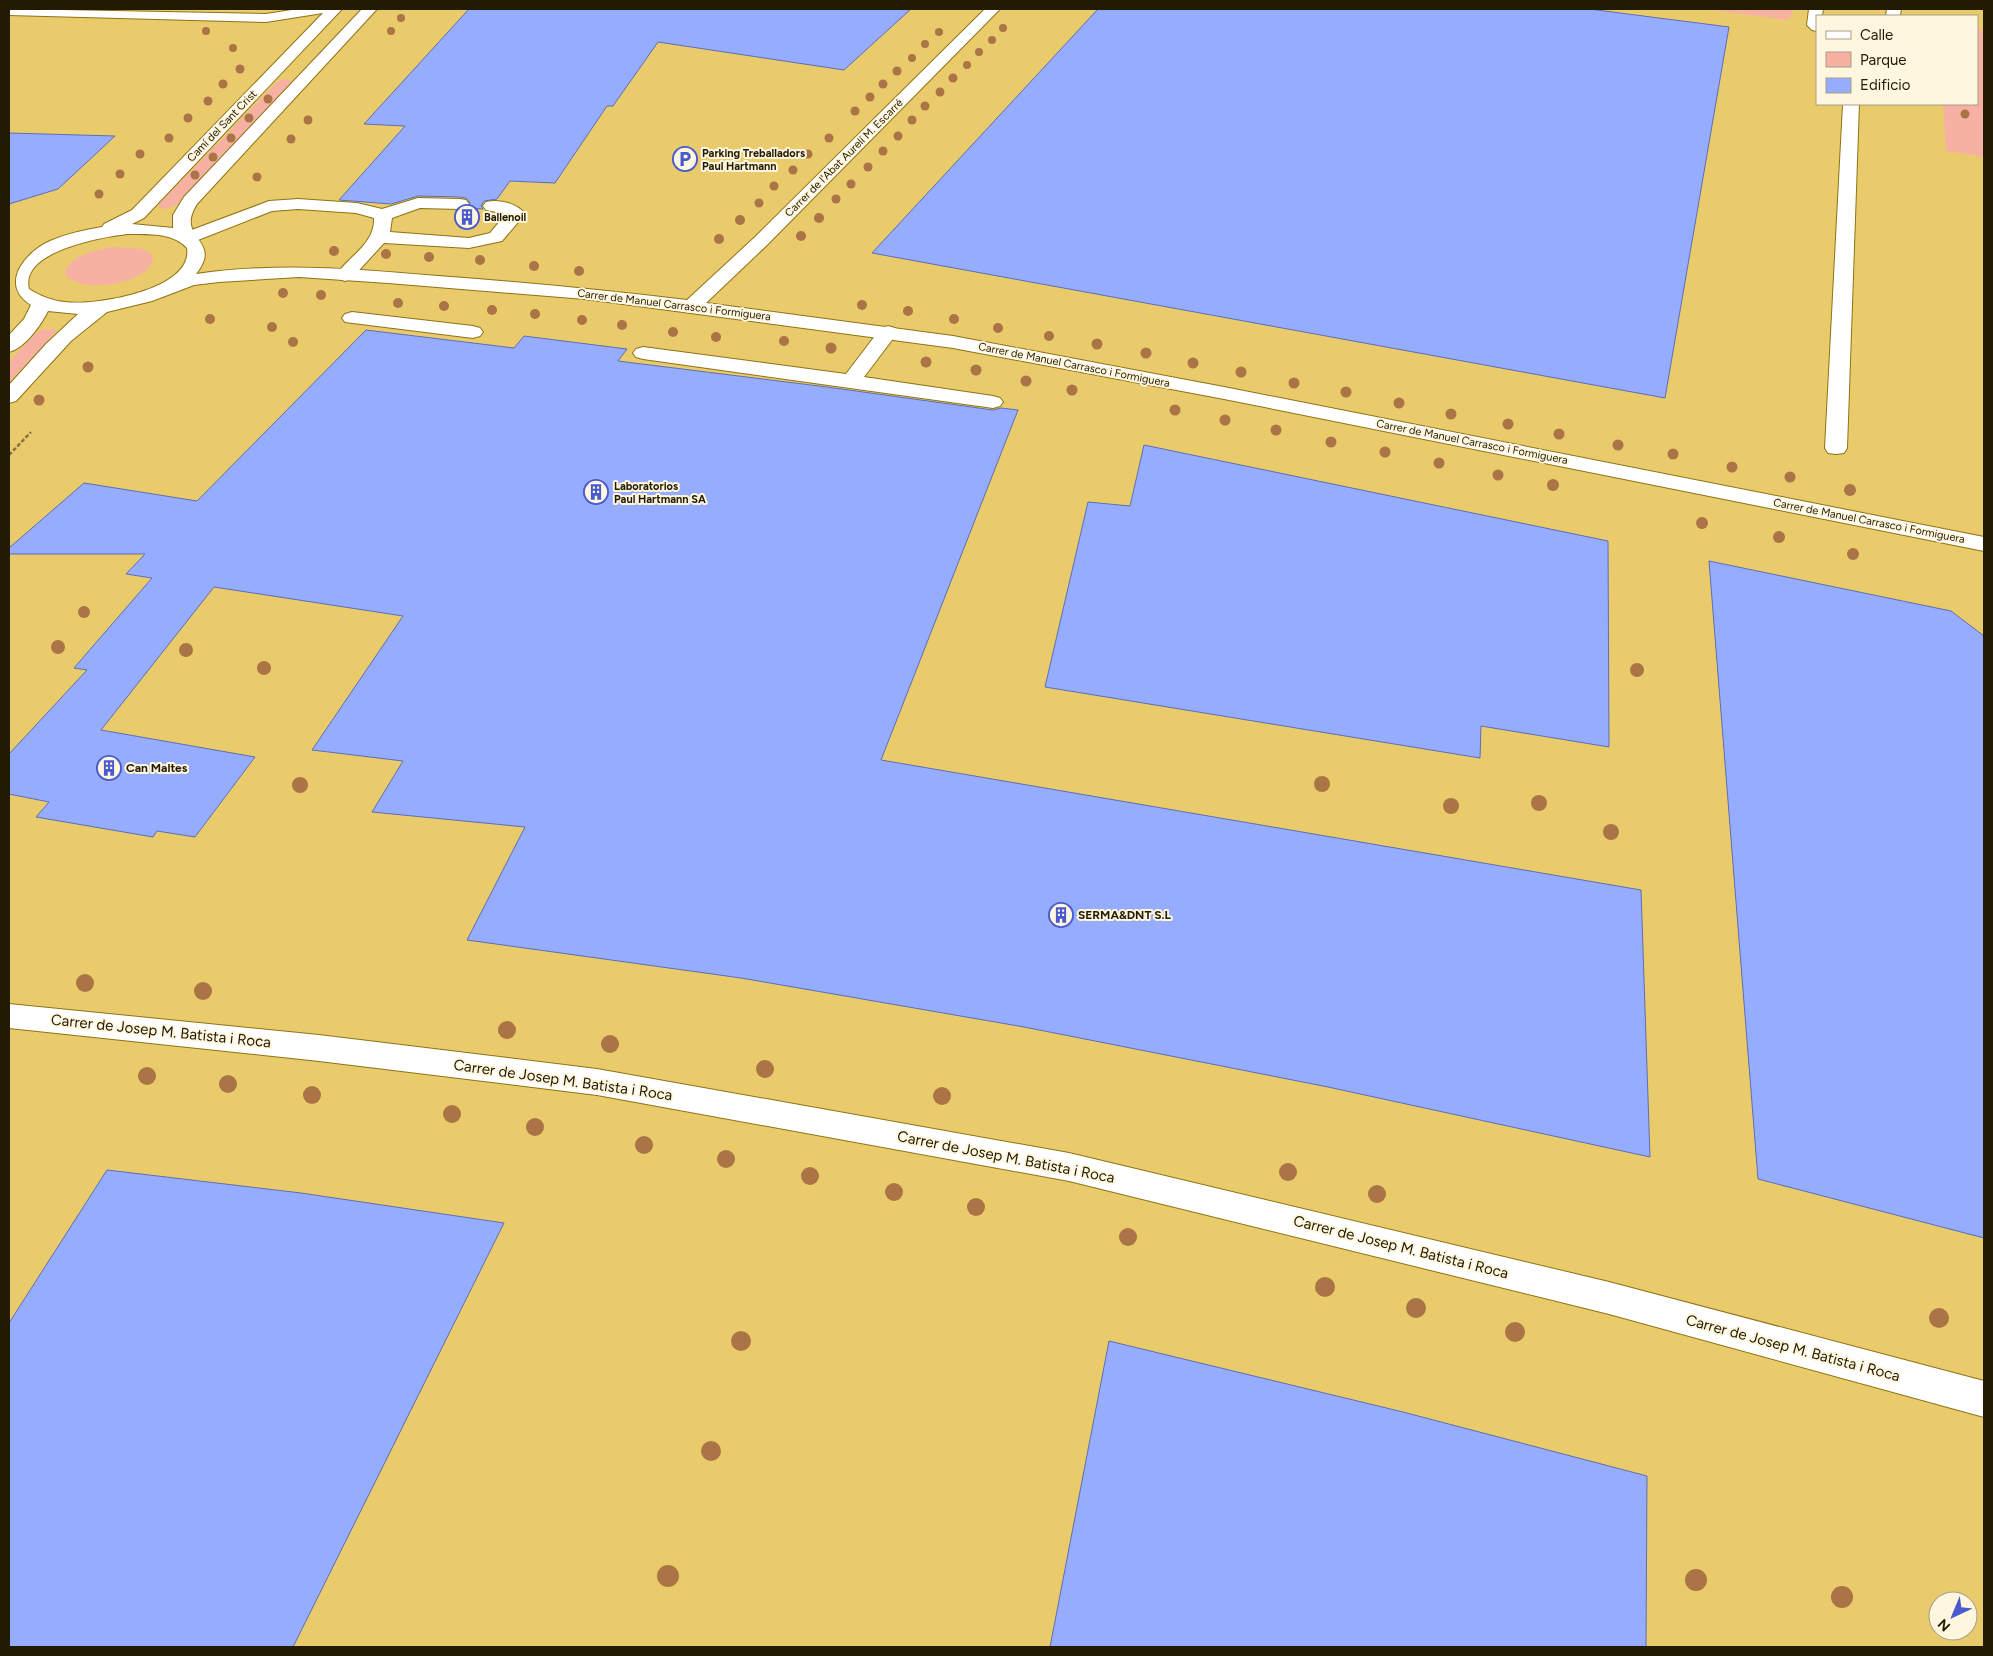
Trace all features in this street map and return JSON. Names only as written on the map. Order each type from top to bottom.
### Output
[{"type":"street","points":[[266,18],[323,9]]},
{"type":"street","name":"Camí del Sant Crist","points":[[101,232],[138,214],[335,9]]},
{"type":"street","points":[[187,238],[180,224],[180,216],[190,201],[370,9]]},
{"type":"street","name":"Carrer de l'Abat Aurelí M. Escarré","points":[[692,306],[761,241],[993,9]]},
{"type":"street","points":[[1816,9],[1814,25],[1816,27]]},
{"type":"street","points":[[9,11],[266,18],[296,23],[306,28],[312,34]]},
{"type":"street","points":[[1836,448],[1851,105]]},
{"type":"street","points":[[187,238],[269,206],[298,204],[357,208],[382,215],[418,203],[460,204]]},
{"type":"street","points":[[380,237],[469,243],[496,237],[516,214],[512,210],[492,206]]},
{"type":"street","points":[[345,275],[380,237],[385,225],[382,215]]},
{"type":"street","points":[[151,229],[172,232],[187,238],[194,244],[197,250],[196,260],[189,271],[176,282],[156,292],[130,301],[103,306],[72,308],[41,304],[16,288],[20,275],[27,265],[38,256],[76,238],[101,232],[151,229]]},
{"type":"street","name":"Carrer de Manuel Carrasco i Formiguera","points":[[156,292],[191,280],[219,276],[299,272],[586,293],[888,332],[963,344],[1224,393],[1984,544]]},
{"type":"street","points":[[9,346],[32,324],[39,313],[41,304]]},
{"type":"street","points":[[9,397],[68,332],[90,313],[103,306]]},
{"type":"street","points":[[352,318],[473,332]]},
{"type":"street","points":[[851,381],[888,332]]},
{"type":"street","points":[[644,353],[993,402]]},
{"type":"street","name":"Carrer de Josep M. Batista i Roca","points":[[9,1016],[319,1048],[597,1082],[1068,1167],[1609,1298],[1984,1400]]},
{"type":"shaded area","points":[[9,9],[1984,9],[1984,1647],[9,1647]]},
{"type":"green space","points":[[1717,9],[1794,9],[1788,20],[1720,11]]},
{"type":"green space","points":[[1978,28],[1984,32],[1984,157],[1946,151],[1943,105],[1978,105]]},
{"type":"green space","points":[[284,79],[291,82],[178,204],[165,209],[158,208],[161,202],[277,82]]},
{"type":"green space","points":[[115,247],[144,249],[153,256],[150,266],[142,274],[115,284],[86,284],[73,281],[65,275],[71,262],[84,254]]},
{"type":"green space","points":[[44,329],[55,329],[55,333],[9,382],[9,362],[36,333]]},
{"type":"building","points":[[469,9],[911,9],[844,70],[658,42],[613,106],[607,106],[555,183],[510,181],[497,199],[484,201],[481,206],[483,209],[468,208],[470,203],[466,198],[460,197],[418,196],[391,204],[339,200],[405,126],[364,124]]},
{"type":"building","points":[[1098,9],[1589,9],[1729,27],[1665,398],[872,253]]},
{"type":"building","points":[[9,133],[115,136],[58,189],[9,204]]},
{"type":"building","points":[[366,330],[514,348],[524,336],[627,349],[618,361],[993,410],[1001,408],[1018,410],[881,760],[1641,890],[1650,1157],[1328,1087],[1024,1027],[741,978],[467,940],[525,827],[372,812],[403,761],[312,750],[403,616],[214,587],[101,730],[255,757],[195,837],[157,831],[153,837],[36,817],[49,802],[9,794],[9,754],[87,670],[74,668],[152,578],[126,574],[145,554],[9,554],[9,548],[84,483],[197,501]]},
{"type":"building","points":[[1144,445],[1608,541],[1609,747],[1481,726],[1480,758],[1045,687],[1088,502],[1130,506]]},
{"type":"building","points":[[1709,561],[1951,611],[1984,636],[1984,1238],[1758,1179]]},
{"type":"building","points":[[107,1170],[301,1193],[504,1223],[293,1647],[9,1647],[9,1323]]},
{"type":"building","points":[[1109,1341],[1403,1412],[1647,1476],[1646,1647],[1050,1647]]},
{"type":"place","name":"Parking Treballadors Paul Hartmann","points":[[685,159]]},
{"type":"place","name":"Ballenoil","points":[[467,217]]},
{"type":"place","name":"Laboratorios Paul Hartmann SA","points":[[596,492]]},
{"type":"place","name":"Can Maltes","points":[[109,768]]},
{"type":"place","name":"SERMA&DNT S.L","points":[[1061,915]]}]
